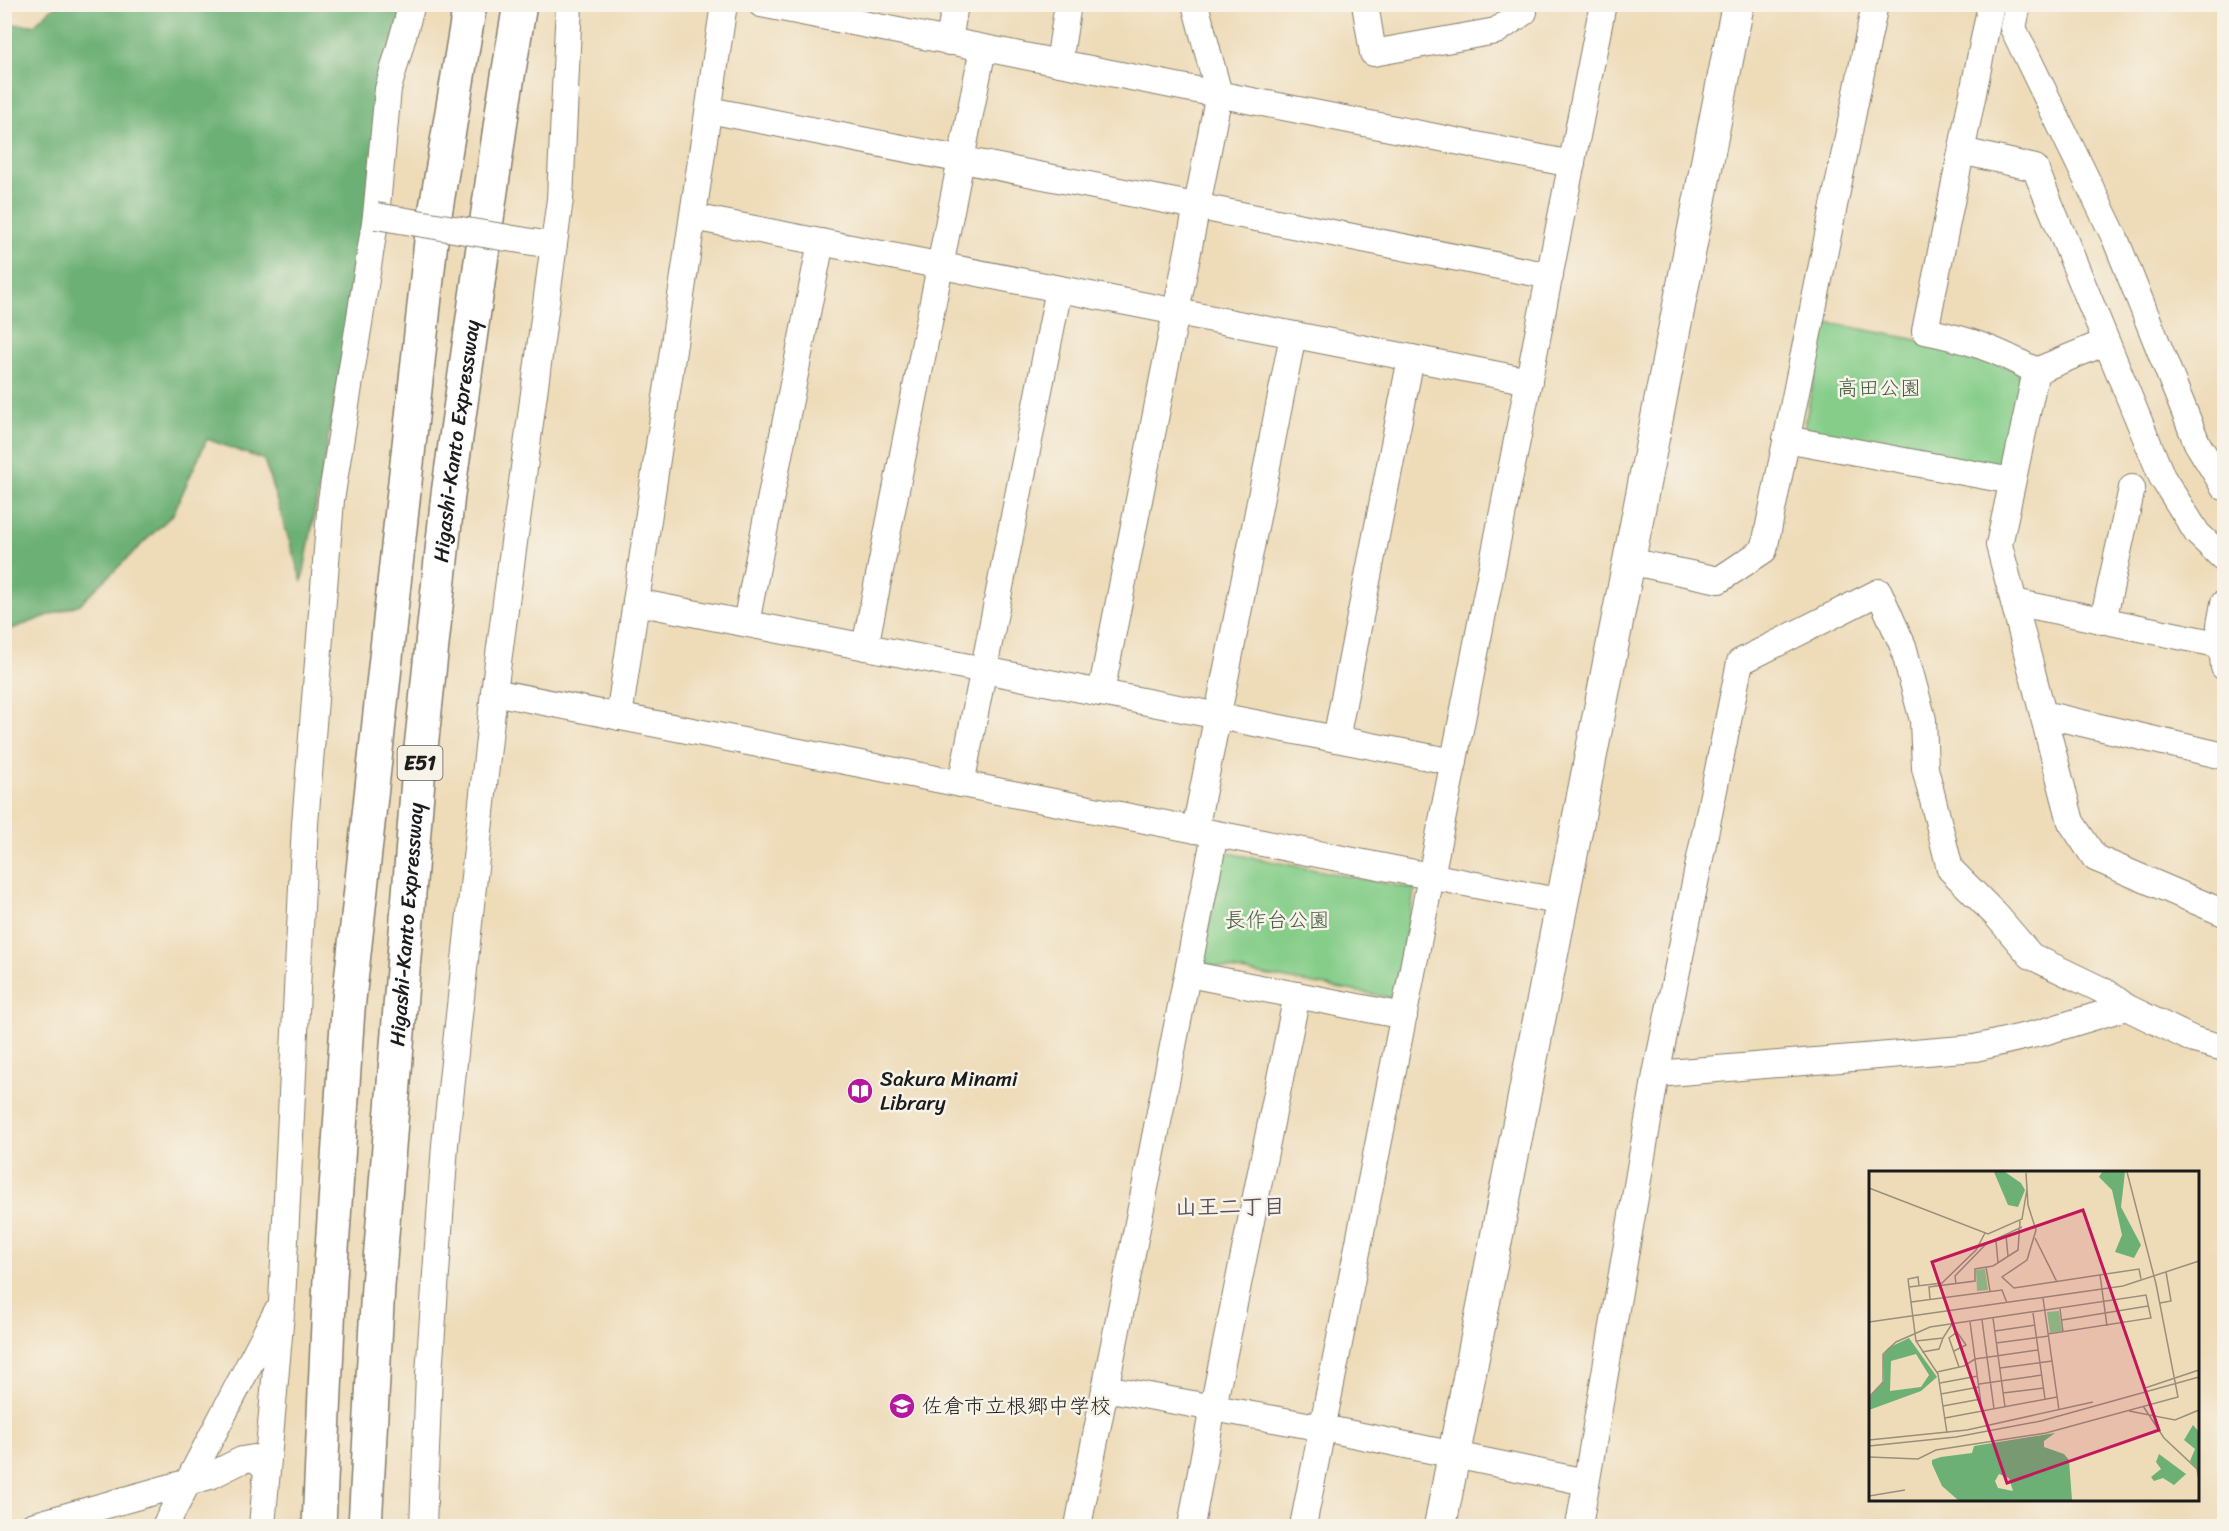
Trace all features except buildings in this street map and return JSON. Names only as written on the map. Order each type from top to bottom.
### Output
[{"type":"highway","name":"E51","points":[[319,1527],[330,1279],[348,1009],[432,232],[470,4]]},
{"type":"highway","name":"Higashi-Kanto Expressway","points":[[365,1527],[378,1286],[420,756],[448,494],[503,106],[520,4]]},
{"type":"street","points":[[262,1527],[282,1302],[305,824],[330,512],[376,216],[388,89],[412,4]]},
{"type":"street","points":[[423,1527],[429,1374],[445,1145],[546,244],[560,199],[569,4]]},
{"type":"street","points":[[619,717],[724,4]]},
{"type":"street","points":[[761,4],[836,12],[949,42],[1572,164]]},
{"type":"street","points":[[949,42],[955,4]]},
{"type":"street","points":[[1059,63],[1068,4]]},
{"type":"street","points":[[1101,693],[1219,94],[1195,4]]},
{"type":"street","points":[[1365,4],[1373,52],[1496,31],[1524,12],[1521,4]]},
{"type":"street","points":[[1303,1527],[1604,4]]},
{"type":"street","points":[[1440,1527],[1738,4]]},
{"type":"street","points":[[1629,561],[1719,580],[1764,550],[1875,4]]},
{"type":"street","points":[[1992,4],[1925,331],[1968,340],[2000,352],[2036,371]]},
{"type":"street","points":[[2018,4],[2013,28],[2115,238],[2197,443],[2224,487]]},
{"type":"street","points":[[865,647],[983,48]]},
{"type":"street","points":[[709,111],[1550,276]]},
{"type":"street","points":[[1962,151],[2035,168],[2162,477],[2197,533],[2224,559]]},
{"type":"street","points":[[376,216],[546,244]]},
{"type":"street","points":[[693,217],[1529,381]]},
{"type":"street","points":[[746,623],[821,242]]},
{"type":"street","points":[[961,784],[1059,289]]},
{"type":"street","points":[[1078,1527],[1188,974],[1217,716],[1293,335]]},
{"type":"street","points":[[2036,371],[2106,342]]},
{"type":"street","points":[[1336,739],[1411,358]]},
{"type":"street","points":[[2036,371],[1999,545],[2071,822],[2095,858],[2224,913]]},
{"type":"street","points":[[1786,439],[2012,481]]},
{"type":"street","points":[[2103,621],[2132,488]]},
{"type":"street","points":[[1579,1527],[1656,1074],[1740,662],[1880,592],[1903,646],[1923,720],[1925,768],[1950,868],[1996,915],[2031,956],[2106,992],[2126,1007],[2194,1040],[2224,1048]]},
{"type":"street","points":[[636,602],[1454,762]]},
{"type":"street","points":[[2014,602],[2103,621],[2223,656],[2220,625],[2224,603]]},
{"type":"street","points":[[494,692],[1562,902]]},
{"type":"street","points":[[2043,714],[2224,756]]},
{"type":"street","points":[[1188,974],[1404,1016]]},
{"type":"street","points":[[1191,1527],[1213,1407],[1297,995]]},
{"type":"street","points":[[1656,1074],[1975,1048],[2040,1033],[2126,1007]]},
{"type":"street","points":[[165,1527],[282,1302]]},
{"type":"street","points":[[1105,1388],[1323,1428],[1586,1482]]},
{"type":"street","points":[[32,1527],[210,1476],[242,1460],[254,1458],[266,1467]]},
{"type":"green space","points":[[56,5],[407,5],[302,582],[264,460],[207,439],[173,514],[80,604],[9,630],[5,628],[4,24],[34,25]]},
{"type":"green space","name":"高田公園","points":[[1825,322],[1964,349],[2018,372],[2022,382],[2003,468],[1804,429]]},
{"type":"green space","name":"長作台公園","points":[[1223,852],[1415,889],[1393,998],[1202,964]]},
{"type":"place","name":"Sakura Minami Library","points":[[860,1091]]},
{"type":"place","name":"佐倉市立根郷中学校","points":[[902,1406]]},
{"type":"district","name":"山王二丁目","points":[[1230,1206]]}]
